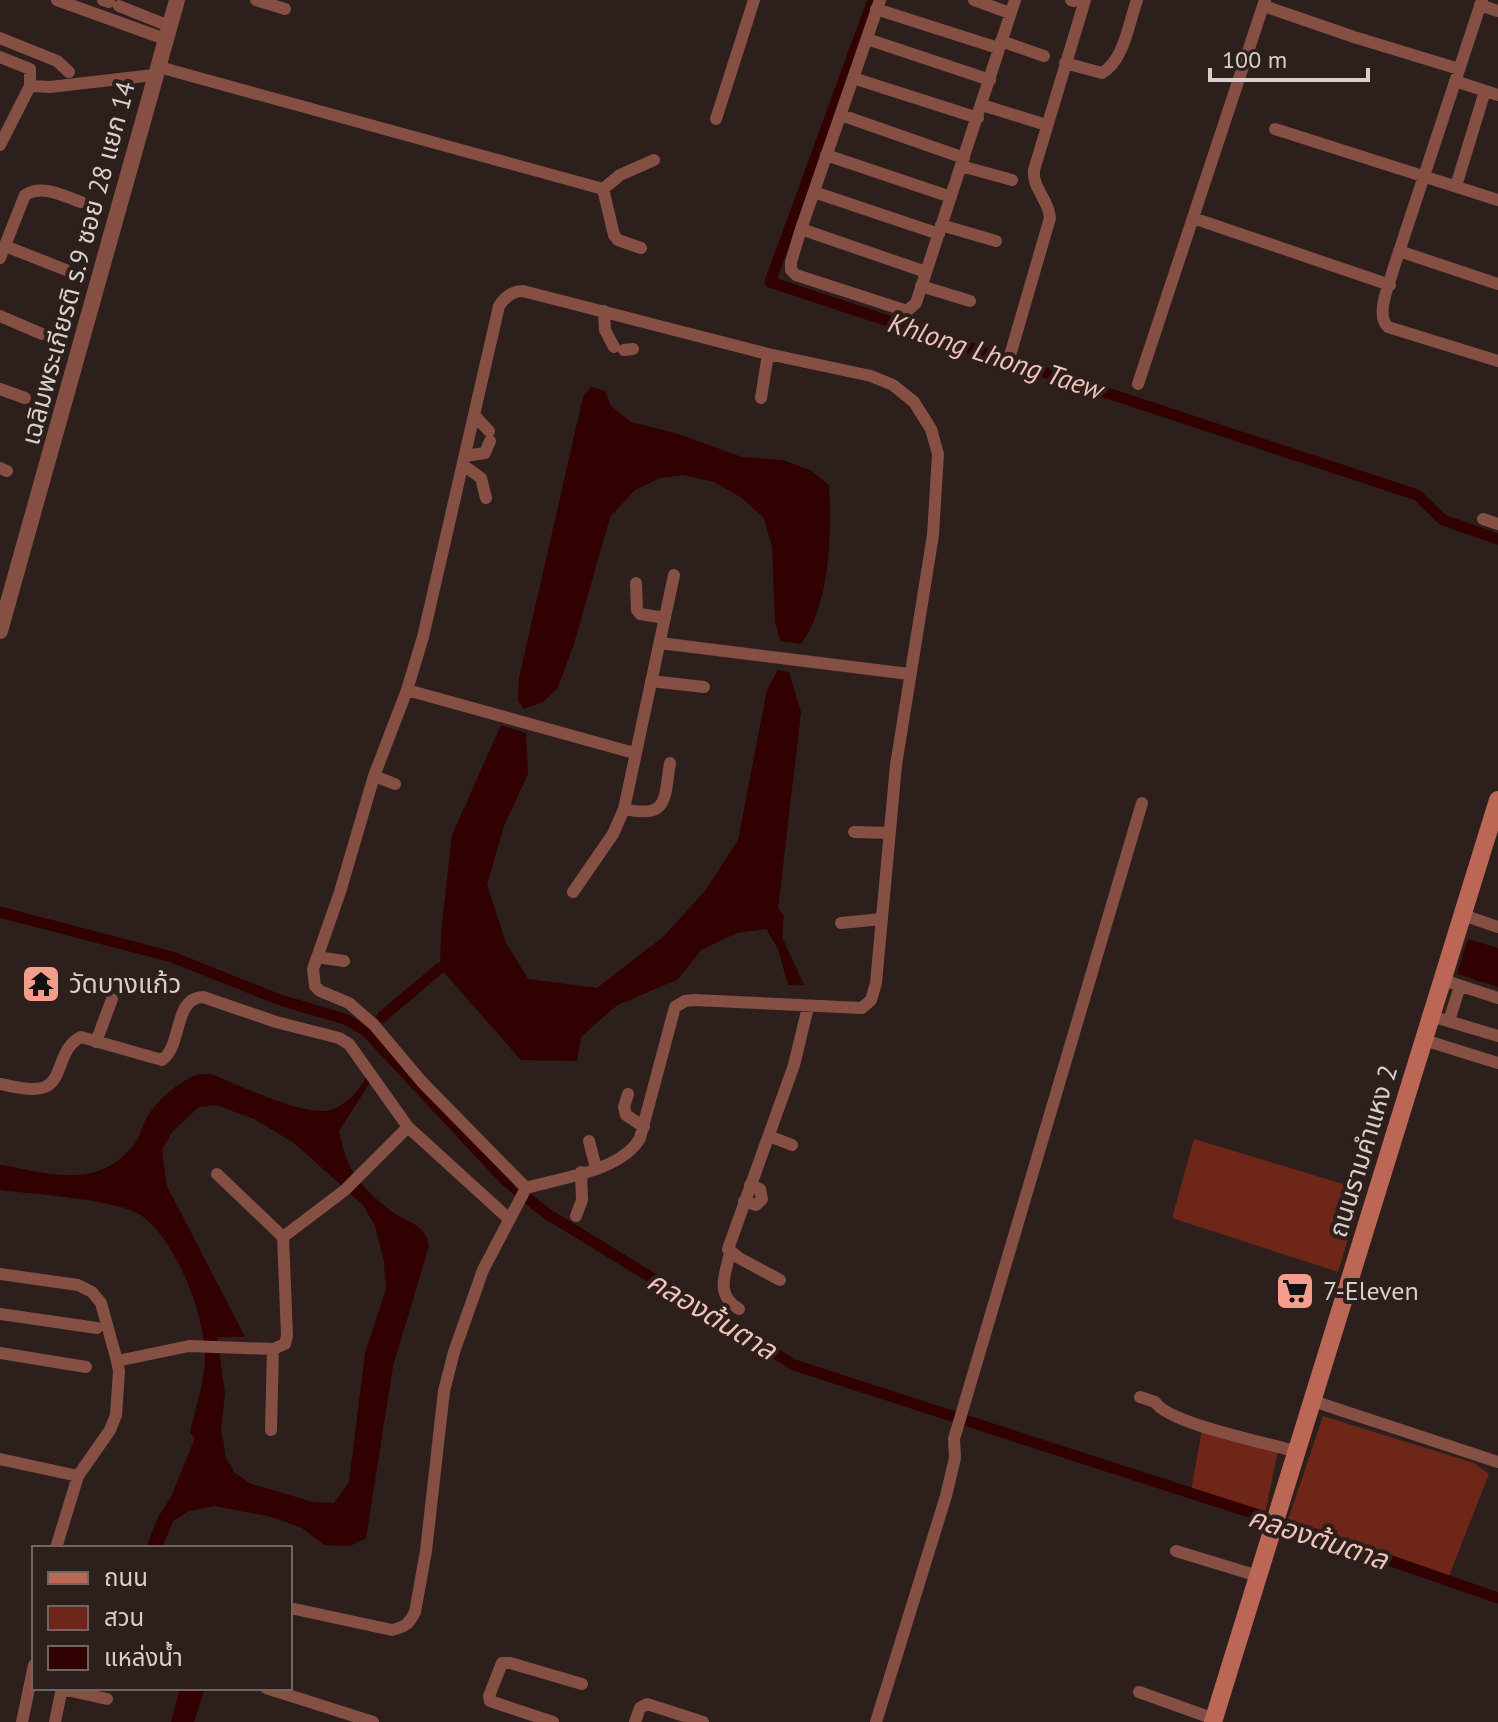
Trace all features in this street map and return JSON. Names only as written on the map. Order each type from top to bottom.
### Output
[{"type":"main road","name":"ถนนรามคำแหง 2","points":[[1213,1721],[1424,1040],[1440,1018],[1451,983],[1463,915],[1498,800]]},
{"type":"street","points":[[57,0],[167,32]]},
{"type":"street","name":"เฉลิมพระเกียรติ ร.9 ซอย 28 แยก 14","points":[[0,631],[177,0]]},
{"type":"street","points":[[256,0],[285,9]]},
{"type":"street","points":[[716,119],[754,0]]},
{"type":"street","points":[[974,0],[1012,6],[999,45],[980,112],[916,303],[907,311],[796,275],[791,270],[791,262],[801,229],[878,5],[999,45],[1044,56]]},
{"type":"street","points":[[1011,352],[1050,218],[1049,208],[1033,174],[1065,63],[1077,0]]},
{"type":"street","points":[[1065,63],[1102,73],[1109,69],[1117,57],[1137,0]]},
{"type":"street","points":[[110,3],[167,32]]},
{"type":"street","points":[[1138,384],[1264,3],[1457,75],[1492,93],[1456,186]]},
{"type":"street","points":[[1497,358],[1388,327],[1383,322],[1382,313],[1399,251],[1481,3],[1498,11]]},
{"type":"street","points":[[0,38],[57,61],[69,72]]},
{"type":"street","points":[[867,39],[990,80]]},
{"type":"street","points":[[0,57],[30,69],[30,86],[5,124],[0,145]]},
{"type":"street","points":[[30,86],[50,87],[157,71],[603,189]]},
{"type":"street","points":[[853,78],[980,112],[1040,123]]},
{"type":"street","points":[[841,115],[1012,180]]},
{"type":"street","points":[[1275,129],[1498,200]]},
{"type":"street","points":[[826,155],[951,197]]},
{"type":"street","points":[[603,189],[620,175],[654,160]]},
{"type":"street","points":[[66,270],[2,252],[25,195],[43,189],[81,202]]},
{"type":"street","points":[[603,189],[614,235],[624,243],[641,248]]},
{"type":"street","points":[[814,192],[940,230],[996,241]]},
{"type":"street","points":[[1193,218],[1390,285]]},
{"type":"street","points":[[801,229],[926,272]]},
{"type":"street","points":[[1399,251],[1498,284]]},
{"type":"street","points":[[921,286],[970,301]]},
{"type":"street","points":[[292,1608],[392,1630],[405,1627],[411,1620],[426,1551],[444,1391],[468,1307],[483,1270],[524,1191],[596,1168],[622,1158],[634,1149],[644,1127],[675,1007],[694,1000],[862,1008],[871,1000],[876,983],[909,674],[933,535],[938,454],[931,429],[914,402],[893,385],[871,376],[768,354],[515,291],[499,306],[423,637],[407,690],[374,776],[312,979],[320,991],[349,1003],[374,1025],[422,1082],[524,1191]]},
{"type":"street","points":[[604,311],[605,330],[624,349]]},
{"type":"street","points":[[0,316],[42,334]]},
{"type":"street","points":[[761,398],[768,354]]},
{"type":"street","points":[[0,389],[25,398]]},
{"type":"street","points":[[464,461],[485,453],[490,436],[475,416]]},
{"type":"street","points":[[464,461],[481,478],[486,498]]},
{"type":"street","points":[[1483,519],[1498,524]]},
{"type":"street","points":[[573,892],[613,834],[624,809],[674,575]]},
{"type":"street","points":[[636,583],[637,610],[640,614],[665,618]]},
{"type":"street","points":[[660,643],[909,674]]},
{"type":"street","points":[[651,681],[704,687]]},
{"type":"street","points":[[407,690],[634,753]]},
{"type":"street","points":[[624,809],[651,813],[657,808],[663,800],[670,763]]},
{"type":"street","points":[[374,776],[395,784]]},
{"type":"street","points":[[876,1722],[946,1496],[955,1458],[954,1439],[1142,803]]},
{"type":"street","points":[[854,832],[890,833]]},
{"type":"street","points":[[1463,915],[1498,927]]},
{"type":"street","points":[[841,923],[882,919]]},
{"type":"street","points":[[317,957],[344,961]]},
{"type":"street","points":[[1451,983],[1498,998]]},
{"type":"street","points":[[0,1084],[46,1087],[53,1080],[67,1047],[81,1037],[162,1060],[171,1054],[186,1003],[194,997],[203,997],[276,1022],[339,1038],[349,1044],[408,1127],[512,1215]]},
{"type":"street","points":[[96,1042],[112,999]]},
{"type":"street","points":[[739,1309],[726,1299],[722,1289],[729,1245],[794,1065],[808,1007]]},
{"type":"street","points":[[1440,1018],[1498,1036]]},
{"type":"street","points":[[1424,1040],[1498,1063]]},
{"type":"street","points":[[628,1094],[624,1107],[626,1115],[644,1127]]},
{"type":"street","points":[[283,1237],[345,1190],[408,1127]]},
{"type":"street","points":[[769,1136],[792,1145]]},
{"type":"street","points":[[589,1141],[596,1168]]},
{"type":"street","points":[[576,1216],[582,1200],[581,1172]]},
{"type":"street","points":[[117,1361],[189,1346],[273,1349],[285,1344],[283,1237],[217,1174]]},
{"type":"street","points":[[730,1253],[780,1280]]},
{"type":"street","points":[[0,1274],[78,1285],[92,1292],[101,1303],[117,1361],[116,1415],[110,1430],[78,1476],[57,1546]]},
{"type":"street","points":[[0,1314],[97,1328]]},
{"type":"street","points":[[271,1430],[273,1349]]},
{"type":"street","points":[[0,1353],[86,1367]]},
{"type":"street","points":[[1140,1397],[1155,1402],[1160,1410],[1180,1418],[1298,1452]]},
{"type":"street","points":[[1313,1401],[1498,1462]]},
{"type":"street","points":[[0,1459],[78,1476]]},
{"type":"street","points":[[1176,1551],[1258,1576]]},
{"type":"street","points":[[553,1722],[490,1701],[489,1696],[502,1663],[582,1684]]},
{"type":"street","points":[[22,1722],[32,1674]]},
{"type":"street","points":[[55,1722],[62,1690]]},
{"type":"street","points":[[66,1690],[107,1699]]},
{"type":"street","points":[[272,1690],[373,1722]]},
{"type":"street","points":[[1139,1692],[1213,1721]]},
{"type":"street","points":[[635,1722],[640,1708],[647,1704],[703,1722]]},
{"type":"green space","points":[[1194,1139],[1363,1190],[1338,1272],[1172,1218]]},
{"type":"green space","points":[[1323,1416],[1474,1463],[1489,1474],[1449,1576],[1288,1520]]},
{"type":"green space","points":[[1202,1430],[1278,1451],[1265,1514],[1191,1490]]},
{"type":"water","points":[[591,387],[605,391],[611,406],[631,422],[675,433],[742,457],[783,460],[810,470],[829,485],[827,568],[818,609],[801,644],[780,641],[775,621],[772,547],[764,518],[742,498],[714,482],[683,475],[660,478],[635,490],[610,517],[573,647],[557,689],[543,702],[524,709],[518,701],[519,678],[583,397]]},
{"type":"water","points":[[778,670],[789,672],[801,712],[778,909],[784,916],[782,937],[804,985],[788,985],[778,949],[766,929],[737,933],[701,950],[678,979],[616,1006],[581,1037],[577,1061],[521,1060],[440,968],[452,835],[501,725],[526,733],[528,774],[504,826],[487,885],[506,943],[528,979],[597,988],[663,937],[705,891],[738,840],[767,690]]},
{"type":"water","points":[[1468,939],[1498,948],[1498,987],[1457,974]]},
{"type":"water","points":[[199,1074],[211,1074],[299,1108],[324,1111],[338,1107],[349,1099],[366,1077],[371,1081],[339,1131],[348,1161],[369,1192],[389,1210],[421,1229],[429,1246],[393,1366],[366,1538],[350,1546],[324,1545],[302,1528],[272,1517],[215,1506],[189,1511],[173,1521],[163,1546],[147,1546],[195,1438],[190,1433],[205,1360],[201,1323],[186,1280],[165,1240],[139,1214],[111,1204],[0,1190],[0,1165],[66,1175],[87,1174],[109,1166],[133,1146],[157,1103],[176,1086]],"holes":[[[216,1105],[254,1119],[294,1143],[363,1205],[375,1226],[384,1262],[386,1289],[365,1353],[349,1482],[334,1503],[313,1502],[251,1484],[235,1473],[226,1458],[221,1430],[225,1393],[217,1337],[245,1337],[167,1186],[162,1150],[172,1132],[199,1107]]]},
{"type":"water","points":[[179,1690],[204,1690],[194,1722],[171,1722]]},
{"type":"waterway","name":"Khlong Lhong Taew","points":[[873,0],[770,282],[1417,495],[1443,520],[1498,539]]},
{"type":"waterway","name":"คลองต้นตาล","points":[[0,912],[172,957],[280,1000],[345,1019],[366,1031],[506,1181],[546,1213],[794,1365],[1271,1519],[1498,1598]]},
{"type":"waterway","points":[[382,1017],[440,968]]},
{"type":"place","name":"วัดบางแก้ว","points":[[41,984]]},
{"type":"place","name":"7-Eleven","points":[[1295,1291]]}]
